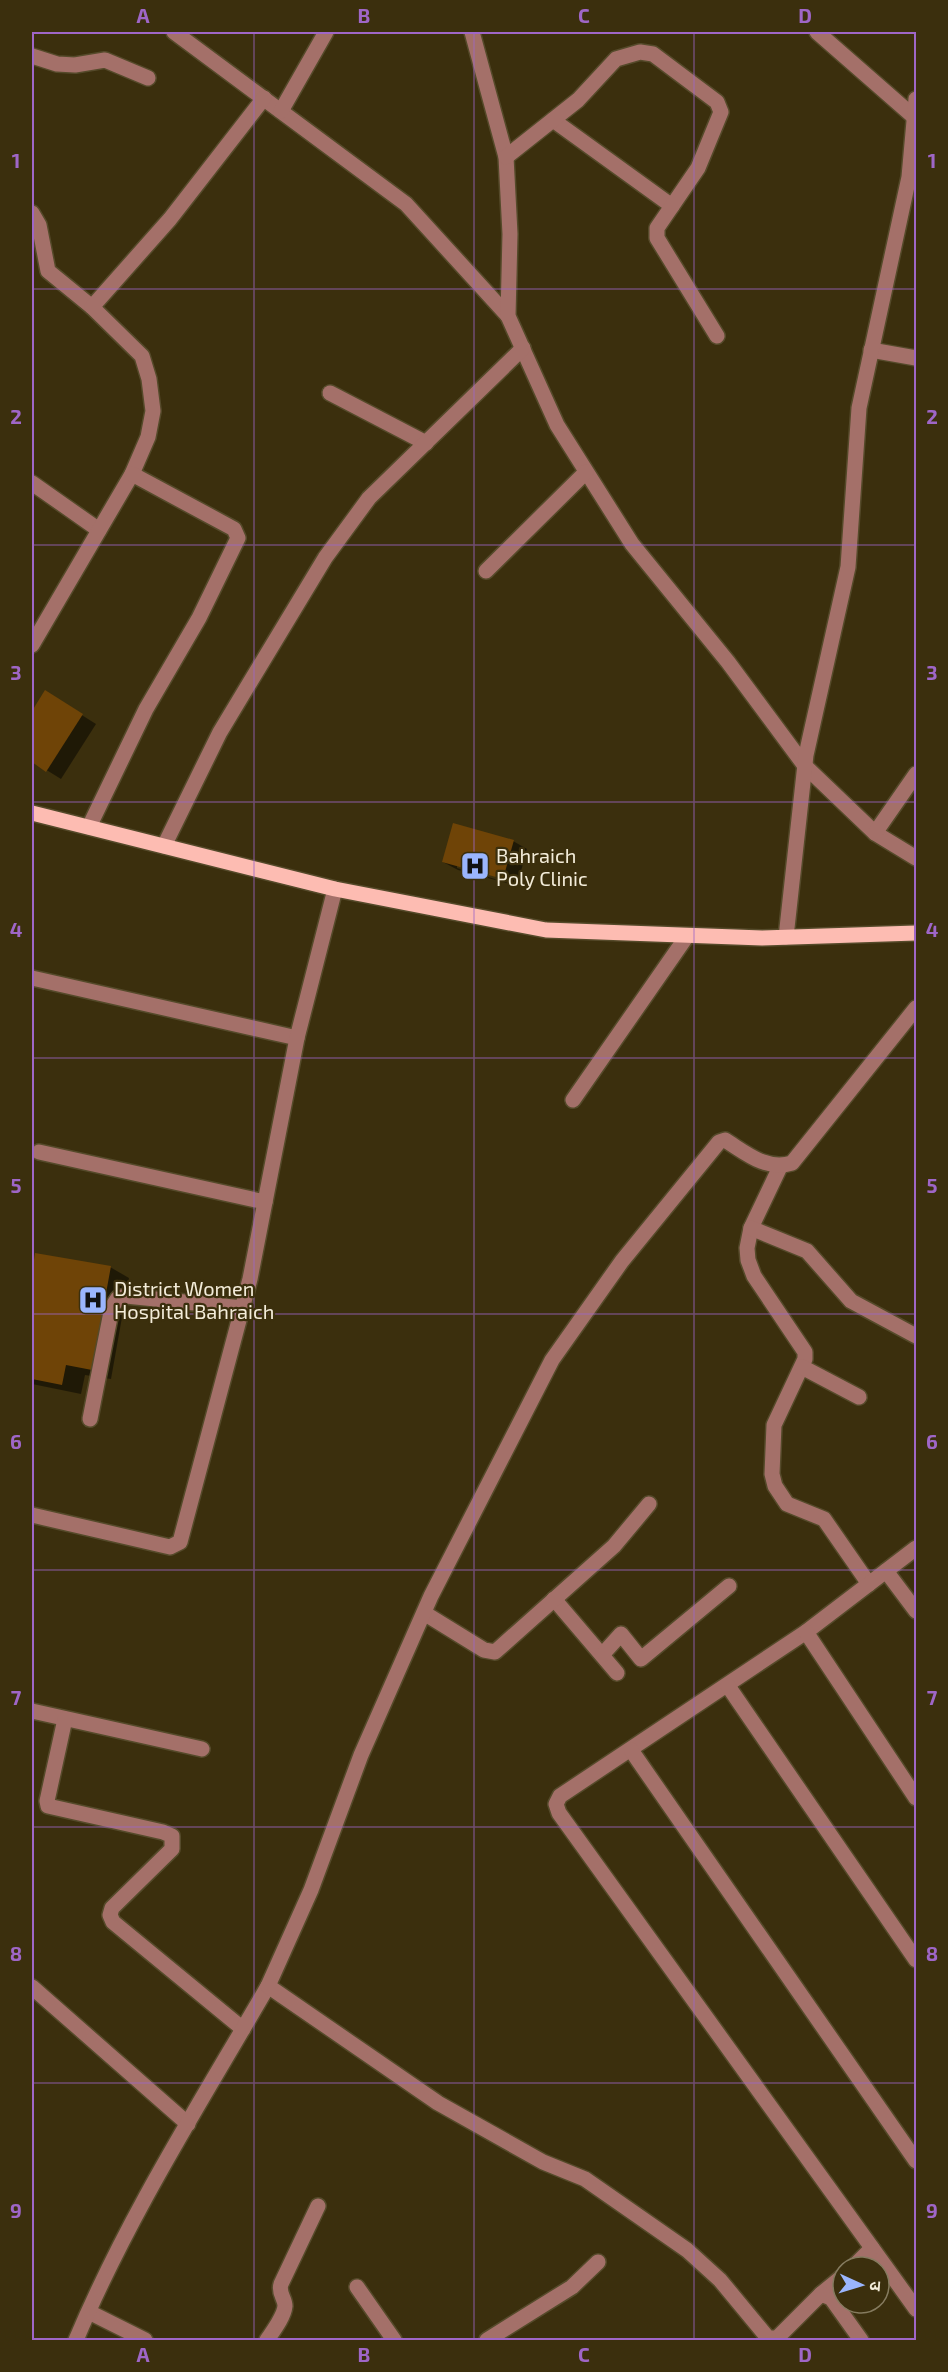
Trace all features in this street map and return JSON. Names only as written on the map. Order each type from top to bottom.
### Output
[{"type":"main road","points":[[32,813],[335,889],[546,930],[687,936],[786,937],[916,933]]},
{"type":"street","points":[[174,32],[406,204],[508,316],[557,425],[632,544],[728,662],[805,766],[875,833],[916,858]]},
{"type":"street","points":[[281,111],[326,32]]},
{"type":"street","points":[[472,32],[506,157],[510,234],[508,316]]},
{"type":"street","points":[[817,32],[913,116]]},
{"type":"street","points":[[506,157],[593,86],[616,59],[640,52],[652,54],[721,108],[698,168],[657,228],[657,238],[717,336]]},
{"type":"street","points":[[32,56],[57,64],[75,65],[105,60],[148,78]]},
{"type":"street","points":[[92,307],[170,219],[264,98]]},
{"type":"street","points":[[786,937],[805,766],[848,567],[859,408],[909,177],[916,99]]},
{"type":"street","points":[[552,120],[672,206]]},
{"type":"street","points":[[32,213],[39,225],[48,272],[92,307],[142,356],[149,379],[153,411],[148,437],[132,474],[32,643]]},
{"type":"street","points":[[164,846],[220,732],[325,558],[369,498],[522,348]]},
{"type":"street","points":[[872,350],[916,358]]},
{"type":"street","points":[[330,393],[426,443]]},
{"type":"street","points":[[486,571],[586,472]]},
{"type":"street","points":[[89,827],[146,709],[199,618],[238,538],[234,529],[132,474]]},
{"type":"street","points":[[32,483],[99,530]]},
{"type":"street","points":[[875,833],[916,774]]},
{"type":"street","points":[[32,1515],[170,1547],[180,1542],[243,1308],[297,1038],[335,889]]},
{"type":"street","points":[[573,1100],[687,936]]},
{"type":"street","points":[[32,978],[297,1038]]},
{"type":"street","points":[[76,2340],[113,2257],[268,1986],[311,1890],[361,1755],[424,1613],[552,1360],[622,1261],[719,1142],[725,1140],[769,1166],[780,1167],[792,1163],[916,1008]]},
{"type":"street","points":[[39,1152],[265,1202]]},
{"type":"street","points":[[780,1167],[751,1228],[747,1248],[748,1260],[754,1276],[803,1345],[805,1359],[774,1425],[772,1474],[775,1486],[787,1504],[824,1518],[869,1584]]},
{"type":"street","points":[[751,1228],[807,1251],[851,1301],[916,1336]]},
{"type":"street","points":[[90,1419],[112,1307],[118,1298],[126,1296],[243,1308]]},
{"type":"street","points":[[802,1367],[859,1397]]},
{"type":"street","points":[[424,1613],[484,1650],[495,1653],[614,1546],[649,1504]]},
{"type":"street","points":[[916,1548],[806,1632],[560,1796],[556,1804],[559,1813],[916,2309]]},
{"type":"street","points":[[886,1571],[916,1611]]},
{"type":"street","points":[[602,1655],[621,1634],[641,1659],[729,1586]]},
{"type":"street","points":[[554,1599],[617,1673]]},
{"type":"street","points":[[806,1632],[916,1798]]},
{"type":"street","points":[[728,1686],[916,1960]]},
{"type":"street","points":[[32,1711],[202,1749]]},
{"type":"street","points":[[65,1719],[48,1806],[172,1836],[172,1849],[112,1908],[110,1915],[113,1922],[243,2029]]},
{"type":"street","points":[[631,1750],[916,2161]]},
{"type":"street","points":[[268,1986],[438,2103],[543,2162],[585,2179],[687,2250],[720,2280],[768,2338],[777,2338],[831,2286]]},
{"type":"street","points":[[32,1987],[188,2124]]},
{"type":"street","points":[[267,2340],[285,2310],[279,2289],[318,2206]]},
{"type":"street","points":[[865,2255],[872,2248]]},
{"type":"street","points":[[487,2340],[572,2287],[598,2262]]},
{"type":"street","points":[[357,2287],[394,2340]]},
{"type":"street","points":[[821,2294],[831,2298],[861,2340]]},
{"type":"street","points":[[89,2312],[144,2340]]},
{"type":"building","points":[[45,690],[83,714],[46,772],[32,762],[32,711]]},
{"type":"building","points":[[453,823],[514,840],[503,879],[442,862]]},
{"type":"building","points":[[35,1253],[111,1266],[92,1370],[66,1365],[62,1385],[32,1379],[32,1274]]},
{"type":"place","name":"Bahraich Poly Clinic","points":[[475,866]]},
{"type":"place","name":"District Women Hospital Bahraich","points":[[93,1300]]}]
